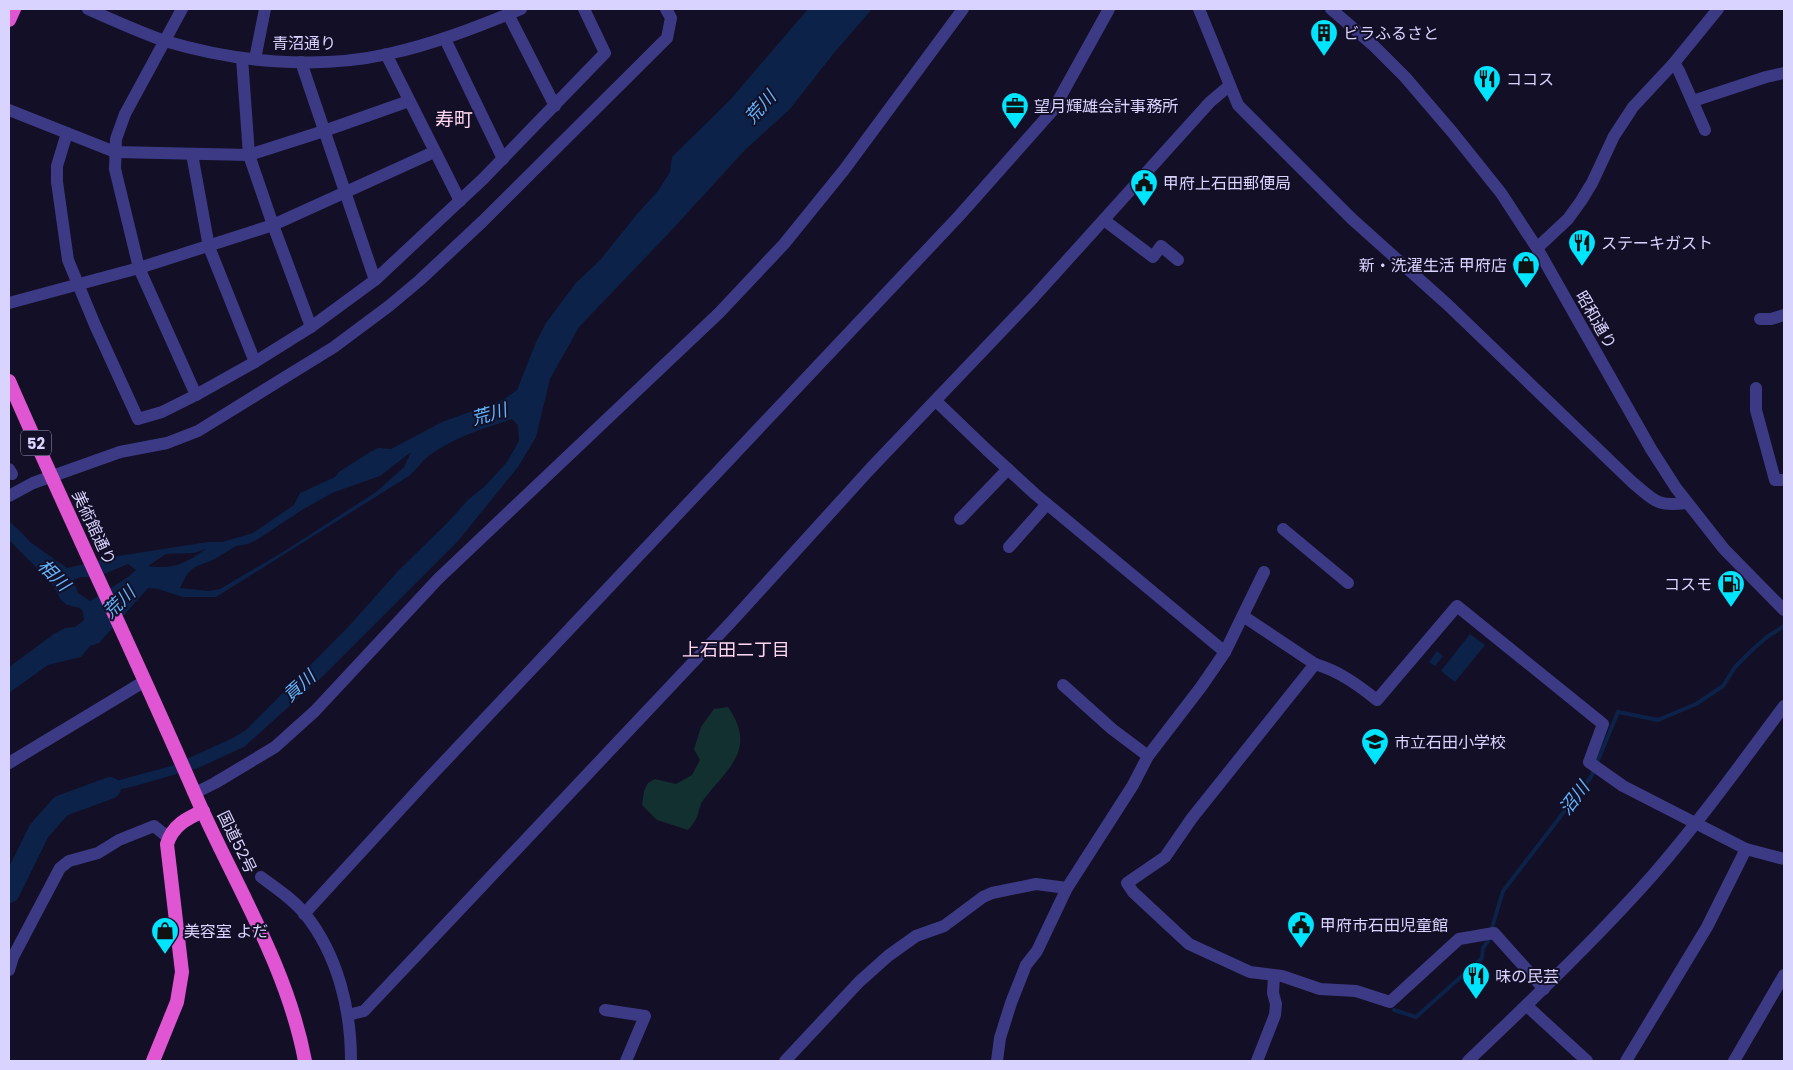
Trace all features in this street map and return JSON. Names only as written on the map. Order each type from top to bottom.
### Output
[{"type":"highway","points":[[9,20],[14,9]]},
{"type":"highway","name":"美術館通り","points":[[9,381],[193,790]]},
{"type":"highway","name":"52","points":[[193,790],[203,811]]},
{"type":"highway","name":"国道52号","points":[[169,838],[182,821],[203,811],[272,956],[289,999],[302,1043],[305,1061]]},
{"type":"highway","points":[[153,1061],[177,1002],[182,972],[167,853],[169,838]]},
{"type":"street","name":"青沼通り","points":[[88,9],[166,41],[249,58],[301,62],[340,61],[386,54],[445,39],[521,9]]},
{"type":"street","points":[[182,9],[125,114],[116,139],[115,169],[139,268],[196,395]]},
{"type":"street","points":[[265,9],[249,58],[248,155],[311,327]]},
{"type":"street","points":[[67,133],[57,166],[57,182],[68,260],[131,407],[138,419],[162,412],[255,362],[311,327],[375,280],[503,159],[605,53],[584,9]]},
{"type":"street","points":[[9,496],[33,483],[120,452],[167,443],[198,431],[334,347],[420,280],[667,38],[671,18],[666,9]]},
{"type":"street","points":[[193,790],[215,783],[276,747],[315,711],[438,579],[719,314],[784,244],[844,170],[963,9]]},
{"type":"street","points":[[304,914],[428,779],[970,204],[1053,110],[1109,9]]},
{"type":"street","points":[[1199,9],[1238,105],[1260,128],[1352,219],[1448,306],[1632,482],[1655,502],[1667,505],[1686,503]]},
{"type":"street","name":"昭和通り","points":[[1331,9],[1374,46],[1405,77],[1501,193],[1537,248],[1651,449],[1686,503],[1724,549],[1784,610]]},
{"type":"street","points":[[1537,248],[1568,219],[1581,201],[1592,183],[1614,136],[1633,107],[1674,63],[1718,9]]},
{"type":"street","points":[[508,14],[555,106]]},
{"type":"street","points":[[445,39],[503,159]]},
{"type":"street","points":[[386,54],[460,201]]},
{"type":"street","points":[[301,62],[375,280]]},
{"type":"street","points":[[1674,63],[1693,100],[1705,130]]},
{"type":"street","points":[[1693,100],[1766,77],[1784,74]]},
{"type":"street","points":[[348,1015],[364,1011],[800,548],[870,469],[936,401],[1104,220],[1210,102],[1229,86]]},
{"type":"street","points":[[9,110],[115,152],[248,155],[409,101]]},
{"type":"street","points":[[9,303],[139,268],[273,225],[434,152]]},
{"type":"street","points":[[192,154],[209,247],[255,362]]},
{"type":"street","points":[[1104,220],[1153,257],[1161,246],[1178,260]]},
{"type":"street","points":[[1760,319],[1771,319],[1784,315]]},
{"type":"street","points":[[1756,388],[1756,410],[1775,480],[1784,480]]},
{"type":"street","points":[[936,401],[1047,504],[1225,652]]},
{"type":"street","points":[[960,519],[1008,469]]},
{"type":"street","points":[[1009,547],[1047,504]]},
{"type":"street","points":[[1283,529],[1348,583]]},
{"type":"street","points":[[997,1061],[1000,1038],[1026,964],[1037,950],[1067,888],[1133,785],[1148,756],[1201,687],[1225,652],[1264,572]]},
{"type":"street","points":[[1243,616],[1315,664],[1327,667],[1355,682],[1377,700],[1457,606],[1604,724],[1589,762],[1623,786],[1696,824],[1746,849],[1784,860]]},
{"type":"street","points":[[1315,664],[1192,818],[1164,857],[1127,883],[1133,892],[1190,944],[1250,972],[1282,976],[1320,989],[1356,991],[1390,1002],[1459,939],[1494,933],[1544,989]]},
{"type":"street","points":[[9,763],[143,676]]},
{"type":"street","points":[[1063,685],[1106,724],[1148,756]]},
{"type":"street","points":[[1468,1061],[1593,940],[1696,824],[1784,706]]},
{"type":"street","points":[[9,970],[13,958],[60,868],[69,861],[98,852],[119,840],[154,826],[169,838]]},
{"type":"street","points":[[1626,1061],[1706,927],[1746,849]]},
{"type":"street","points":[[261,877],[283,893],[304,914],[320,937],[337,973],[348,1015],[351,1061]]},
{"type":"street","points":[[785,1061],[859,982],[888,956],[916,936],[944,926],[983,897],[992,894],[1036,884],[1067,888]]},
{"type":"street","points":[[1734,1061],[1784,975]]},
{"type":"street","points":[[1257,1061],[1275,1015],[1274,976]]},
{"type":"street","points":[[1526,1006],[1587,1061]]},
{"type":"street","points":[[605,1010],[645,1016],[626,1061]]},
{"type":"green space","points":[[728,707],[740,735],[740,746],[730,767],[703,801],[696,819],[688,830],[657,820],[642,805],[644,791],[648,783],[655,779],[676,784],[692,775],[700,760],[694,749],[701,727],[714,709]]},
{"type":"water","points":[[808,9],[872,9],[790,109],[745,150],[579,327],[550,379],[536,437],[518,467],[458,541],[323,676],[244,747],[198,768],[131,787],[82,798],[112,782],[171,766],[233,738],[246,730],[349,626],[398,571],[507,462],[519,441],[518,425],[512,419],[445,445],[425,459],[409,476],[216,597],[183,597],[158,589],[148,588],[99,643],[90,646],[81,657],[48,665],[9,693],[9,667],[54,634],[65,628],[75,627],[84,620],[83,612],[80,608],[67,605],[61,600],[51,582],[9,540],[9,521],[30,542],[67,568],[118,556],[208,542],[222,542],[253,533],[294,505],[300,493],[335,477],[339,472],[370,452],[378,448],[391,449],[442,422],[503,400],[517,390],[536,342],[546,323],[575,284],[601,259],[658,191],[670,172],[672,157],[730,100]],"holes":[[[411,452],[404,467],[376,492],[283,552],[220,589],[209,591],[180,588],[187,574],[195,567],[215,559],[236,546],[248,544],[258,539],[332,493],[380,476]],[[206,549],[179,564],[165,567],[148,566],[166,554],[194,553]],[[128,564],[136,570],[90,601],[78,593],[73,580],[81,577],[97,577]]]},
{"type":"water","points":[[1470,634],[1485,645],[1455,682],[1441,671]]},
{"type":"water","points":[[1437,651],[1443,656],[1435,666],[1429,662]]},
{"type":"waterway","name":"沼川","points":[[1394,1010],[1416,1017],[1482,958],[1483,948],[1488,941],[1503,891],[1591,777],[1618,712],[1658,720],[1696,704],[1723,686],[1735,667],[1752,650],[1784,626]]},
{"type":"waterway","name":"貢川","points":[[9,892],[39,831],[61,806],[110,788]]},
{"type":"place","name":"ビラふるさと","points":[[1324,57]]},
{"type":"place","name":"ココス","points":[[1487,103]]},
{"type":"place","name":"望月輝雄会計事務所","points":[[1015,130]]},
{"type":"place","name":"甲府上石田郵便局","points":[[1144,207]]},
{"type":"place","name":"ステーキガスト","points":[[1582,267]]},
{"type":"place","name":"新・洗濯生活 甲府店","points":[[1526,289]]},
{"type":"place","name":"コスモ","points":[[1731,608]]},
{"type":"place","name":"市立石田小学校","points":[[1375,766]]},
{"type":"place","name":"甲府市石田児童館","points":[[1301,949]]},
{"type":"place","name":"美容室 よだ","points":[[165,955]]},
{"type":"place","name":"味の民芸","points":[[1476,1000]]},
{"type":"district","name":"寿町","points":[[454,119]]},
{"type":"district","name":"上石田二丁目","points":[[736,649]]},
{"type":"water label","name":"荒川","points":[[760,107]]},
{"type":"water label","name":"荒川","points":[[489,414]]},
{"type":"water label","name":"相川","points":[[54,575]]},
{"type":"water label","name":"荒川","points":[[119,602]]}]
